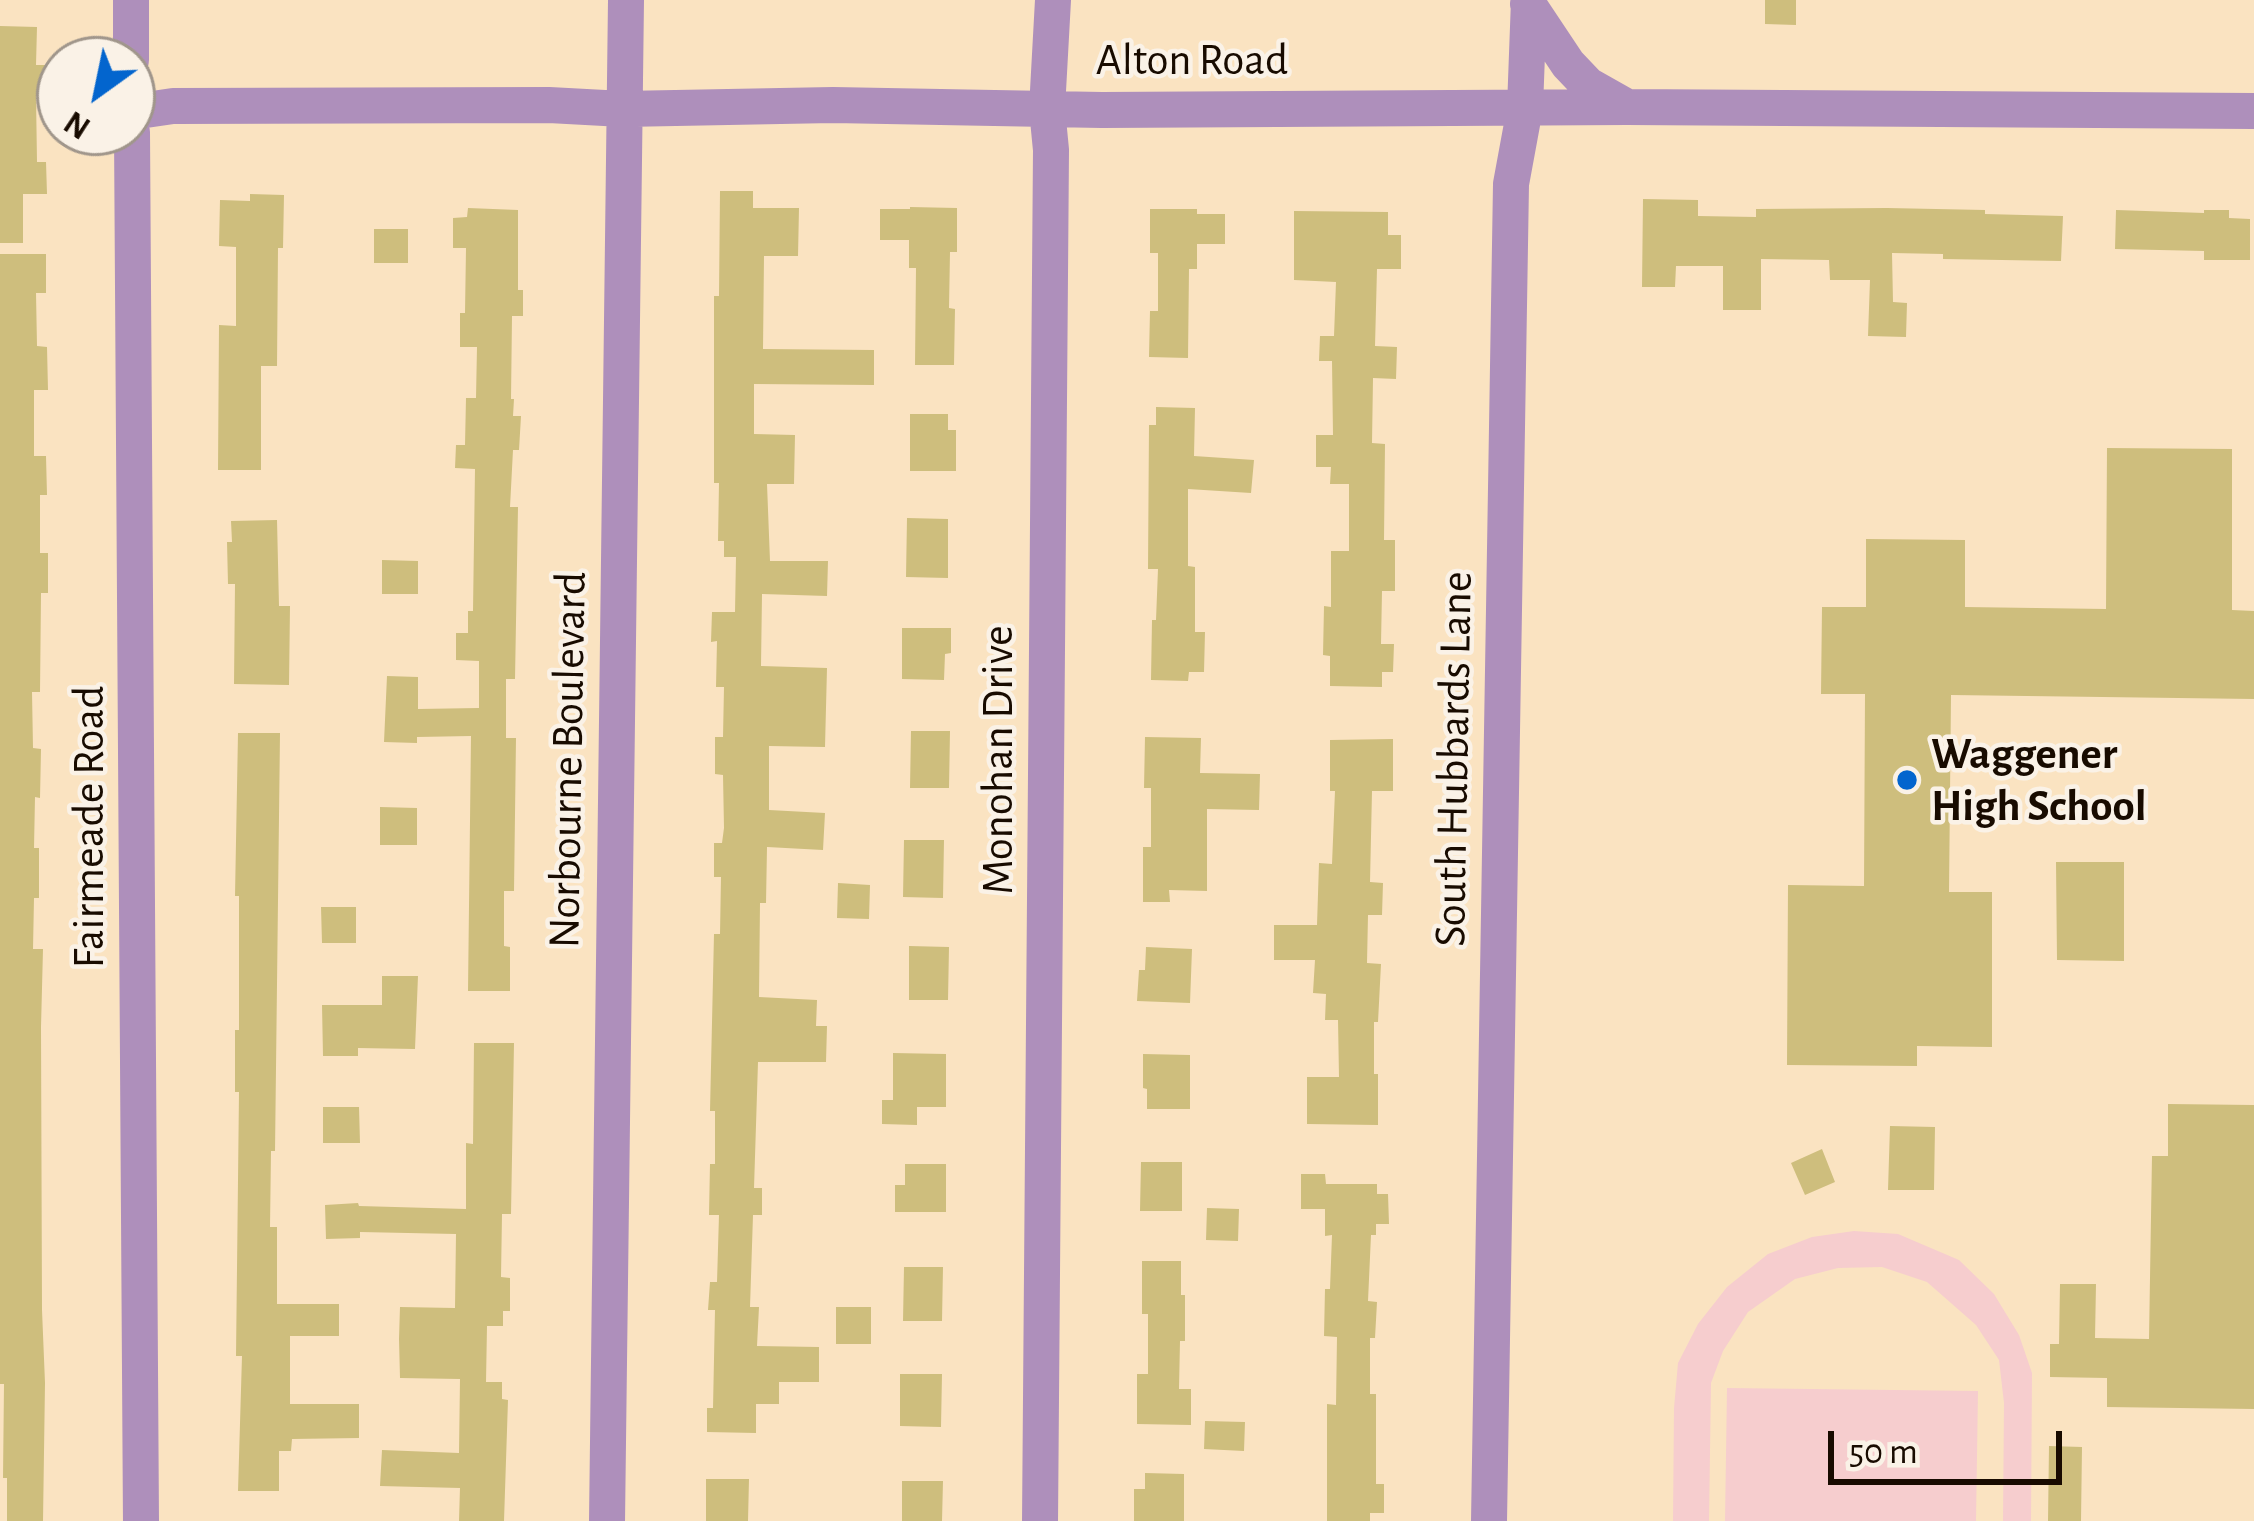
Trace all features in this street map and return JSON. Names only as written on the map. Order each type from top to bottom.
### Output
[{"type":"street","points":[[130,0],[131,36]]},
{"type":"street","name":"Norbourne Boulevard","points":[[607,1521],[626,0]]},
{"type":"street","name":"Monohan Drive","points":[[1040,1521],[1052,150],[1047,109],[1053,0]]},
{"type":"street","points":[[1528,2],[1568,64],[1588,85],[1627,107]]},
{"type":"street","name":"South Hubbards Lane","points":[[1489,1521],[1510,184],[1525,108],[1528,2]]},
{"type":"street","name":"Alton Road","points":[[156,108],[549,105],[623,109],[1627,107],[2254,112]]},
{"type":"street","name":"Fairmeade Road","points":[[132,156],[141,1521]]},
{"type":"shaded area","points":[[1854,1231],[1898,1234],[1959,1260],[1994,1294],[2019,1335],[2032,1373],[2031,1521],[2003,1521],[2004,1403],[1999,1360],[1976,1325],[1927,1282],[1882,1267],[1838,1268],[1795,1279],[1748,1312],[1723,1351],[1711,1383],[1709,1521],[1673,1521],[1678,1363],[1698,1324],[1727,1287],[1768,1254],[1812,1237]]},
{"type":"shaded area","points":[[1727,1388],[1978,1391],[1976,1521],[1725,1521]]},
{"type":"building","points":[[1765,0],[1796,0],[1796,25],[1765,24]]},
{"type":"building","points":[[0,26],[37,27],[36,156],[37,162],[46,162],[47,194],[23,194],[23,243],[0,243]]},
{"type":"building","points":[[720,191],[753,191],[753,208],[799,208],[798,256],[764,256],[763,349],[874,350],[874,385],[754,384],[754,434],[795,435],[794,484],[767,484],[770,561],[828,561],[827,596],[762,594],[761,666],[827,668],[825,747],[769,746],[769,810],[825,813],[823,850],[767,847],[766,903],[760,903],[759,997],[817,1000],[816,1026],[827,1026],[826,1062],[758,1062],[754,1188],[762,1188],[762,1215],[753,1215],[750,1307],[759,1307],[757,1346],[819,1347],[819,1382],[779,1382],[779,1404],[756,1404],[756,1433],[707,1432],[707,1408],[713,1408],[715,1310],[708,1310],[710,1282],[717,1282],[719,1215],[709,1215],[710,1164],[715,1164],[715,1111],[710,1111],[714,934],[720,934],[721,877],[714,877],[714,843],[722,843],[724,828],[723,775],[715,774],[715,737],[723,737],[724,687],[716,687],[717,641],[711,642],[712,612],[735,612],[736,557],[724,557],[724,541],[718,541],[719,483],[714,483],[714,296],[719,296]]},
{"type":"building","points":[[250,194],[284,195],[283,248],[278,248],[277,366],[261,366],[261,470],[218,470],[219,325],[236,326],[236,247],[219,246],[220,200],[250,201]]},
{"type":"building","points":[[1643,199],[1698,200],[1698,216],[1756,217],[1756,209],[1887,208],[2063,216],[2061,261],[1892,253],[1893,302],[1907,303],[1906,337],[1868,336],[1870,280],[1830,280],[1829,260],[1761,259],[1761,310],[1723,310],[1723,266],[1676,266],[1675,287],[1642,287]]},
{"type":"building","points":[[468,208],[518,210],[518,290],[523,290],[523,316],[512,316],[511,399],[513,416],[521,416],[519,450],[513,450],[510,507],[518,507],[515,679],[506,679],[506,738],[516,738],[514,891],[504,891],[510,991],[468,991],[471,736],[384,742],[387,676],[418,677],[418,709],[479,708],[479,661],[456,660],[456,633],[468,633],[468,611],[473,611],[475,469],[455,468],[456,445],[465,445],[466,398],[476,398],[477,347],[460,347],[466,248],[453,248],[453,218],[467,217]]},
{"type":"building","points":[[957,208],[957,252],[950,252],[954,365],[915,365],[916,268],[909,268],[909,240],[880,240],[880,209]]},
{"type":"building","points":[[1150,209],[1225,214],[1225,244],[1197,244],[1197,269],[1189,269],[1188,358],[1149,357],[1150,311],[1158,311],[1158,253],[1150,253]]},
{"type":"building","points":[[2116,210],[2229,210],[2229,218],[2250,219],[2250,260],[2204,260],[2204,251],[2115,249]]},
{"type":"building","points":[[1294,211],[1388,212],[1388,235],[1401,235],[1401,269],[1377,269],[1375,346],[1397,347],[1396,379],[1373,378],[1372,443],[1385,444],[1384,540],[1395,540],[1395,591],[1382,591],[1381,644],[1394,644],[1393,672],[1382,672],[1382,687],[1330,686],[1330,656],[1323,655],[1324,606],[1331,607],[1331,551],[1349,551],[1349,484],[1330,484],[1331,467],[1316,467],[1316,435],[1333,435],[1332,361],[1319,361],[1320,336],[1334,336],[1336,282],[1294,280]]},
{"type":"building","points":[[374,229],[408,229],[408,263],[374,263]]},
{"type":"building","points":[[0,254],[46,254],[46,293],[36,293],[37,346],[47,347],[48,390],[34,390],[34,456],[46,456],[40,553],[48,553],[48,593],[41,593],[40,692],[32,692],[33,748],[41,749],[40,798],[35,797],[39,898],[34,898],[33,949],[43,949],[43,1521],[7,1521],[7,1478],[3,1478]]},
{"type":"building","points":[[1156,407],[1195,408],[1194,456],[1254,460],[1251,493],[1188,489],[1188,566],[1195,567],[1195,632],[1205,632],[1204,672],[1189,672],[1188,681],[1151,680],[1158,569],[1148,569],[1149,425],[1156,425]]},
{"type":"building","points":[[910,414],[948,414],[948,430],[956,430],[956,471],[910,471]]},
{"type":"building","name":"Waggener High School","points":[[2107,448],[2232,449],[2232,610],[2254,611],[2254,699],[1951,695],[1949,892],[1992,892],[1992,1047],[1917,1046],[1917,1066],[1787,1065],[1788,885],[1864,886],[1865,694],[1821,694],[1822,607],[1866,607],[1866,539],[1965,540],[1965,607],[2106,609]]},
{"type":"building","points":[[907,518],[948,519],[948,578],[906,577]]},
{"type":"building","points":[[277,520],[279,606],[290,606],[289,685],[234,684],[235,584],[228,584],[227,542],[232,542],[231,521]]},
{"type":"building","points":[[382,560],[418,561],[418,594],[382,594]]},
{"type":"building","points":[[902,628],[951,628],[944,680],[902,679]]},
{"type":"building","points":[[911,731],[950,731],[949,788],[910,788]]},
{"type":"building","points":[[238,733],[280,733],[270,1227],[277,1227],[277,1304],[339,1304],[339,1336],[290,1336],[290,1404],[359,1404],[359,1438],[292,1439],[291,1451],[279,1451],[279,1491],[238,1491],[242,1356],[236,1356]]},
{"type":"building","points":[[1145,737],[1201,738],[1200,773],[1260,774],[1259,810],[1207,809],[1207,891],[1169,890],[1170,902],[1143,902],[1143,847],[1151,847],[1151,788],[1144,788]]},
{"type":"building","points":[[1393,739],[1393,791],[1372,791],[1370,882],[1383,883],[1382,915],[1368,915],[1367,963],[1381,964],[1378,1022],[1374,1022],[1378,1125],[1307,1124],[1307,1077],[1339,1077],[1338,1020],[1325,1020],[1326,994],[1313,993],[1315,960],[1274,960],[1274,925],[1317,925],[1319,863],[1332,864],[1335,791],[1330,791],[1330,740]]},
{"type":"building","points":[[380,807],[417,808],[417,845],[380,845]]},
{"type":"building","points":[[904,840],[944,840],[943,898],[903,897]]},
{"type":"building","points":[[2056,862],[2124,862],[2124,961],[2057,960]]},
{"type":"building","points":[[838,883],[870,885],[869,919],[837,918]]},
{"type":"building","points":[[321,907],[356,907],[356,943],[322,943]]},
{"type":"building","points":[[909,946],[949,947],[948,1000],[909,1000]]},
{"type":"building","points":[[1146,947],[1192,949],[1190,1003],[1137,1001]]},
{"type":"building","points":[[382,976],[418,976],[415,1049],[358,1048],[358,1056],[323,1056],[322,1005],[382,1005]]},
{"type":"building","points":[[474,1043],[514,1043],[511,1214],[502,1214],[501,1277],[510,1278],[510,1311],[503,1311],[503,1326],[487,1326],[486,1382],[502,1382],[502,1399],[508,1400],[504,1521],[459,1521],[460,1488],[380,1486],[382,1450],[459,1453],[460,1379],[400,1378],[399,1339],[400,1307],[455,1308],[456,1234],[360,1232],[360,1238],[326,1239],[325,1205],[466,1209],[466,1143],[473,1144]]},
{"type":"building","points":[[893,1053],[946,1054],[946,1107],[917,1107],[917,1125],[882,1124],[882,1100],[893,1100]]},
{"type":"building","points":[[1143,1054],[1190,1055],[1190,1109],[1147,1109]]},
{"type":"building","points":[[2168,1104],[2254,1105],[2254,1409],[2107,1407],[2107,1378],[2050,1377],[2050,1344],[2059,1344],[2060,1284],[2096,1284],[2095,1338],[2149,1339],[2152,1156],[2168,1156]]},
{"type":"building","points":[[323,1107],[359,1107],[360,1143],[323,1143]]},
{"type":"building","points":[[1890,1126],[1935,1127],[1934,1190],[1888,1190]]},
{"type":"building","points":[[1822,1149],[1835,1182],[1805,1195],[1791,1163]]},
{"type":"building","points":[[1141,1162],[1182,1162],[1182,1211],[1140,1211]]},
{"type":"building","points":[[905,1164],[946,1164],[946,1212],[895,1212],[895,1185],[905,1185]]},
{"type":"building","points":[[1301,1174],[1325,1174],[1326,1184],[1377,1184],[1377,1194],[1388,1194],[1389,1224],[1376,1224],[1376,1235],[1371,1235],[1368,1301],[1377,1302],[1375,1338],[1370,1338],[1370,1394],[1376,1394],[1376,1484],[1384,1484],[1384,1513],[1370,1513],[1370,1521],[1327,1521],[1327,1404],[1336,1405],[1337,1337],[1324,1336],[1332,1235],[1325,1236],[1325,1209],[1301,1209]]},
{"type":"building","points":[[1207,1208],[1239,1209],[1238,1241],[1206,1240]]},
{"type":"building","points":[[1142,1261],[1181,1261],[1185,1341],[1180,1341],[1179,1389],[1191,1389],[1191,1425],[1137,1424],[1137,1374],[1148,1374]]},
{"type":"building","points":[[904,1267],[943,1267],[942,1321],[903,1321]]},
{"type":"building","points":[[836,1307],[871,1307],[871,1344],[836,1344]]},
{"type":"building","points":[[900,1374],[942,1374],[941,1427],[900,1426]]},
{"type":"building","points":[[1205,1421],[1245,1422],[1244,1451],[1204,1449]]},
{"type":"building","points":[[2049,1446],[2082,1447],[2081,1521],[2048,1521]]},
{"type":"building","points":[[1145,1473],[1184,1474],[1184,1521],[1134,1521],[1134,1489],[1145,1489]]},
{"type":"building","points":[[706,1479],[749,1479],[748,1521],[706,1521]]},
{"type":"building","points":[[902,1481],[943,1481],[942,1521],[902,1521]]},
{"type":"place","name":"Waggener High School","points":[[1907,780]]}]
